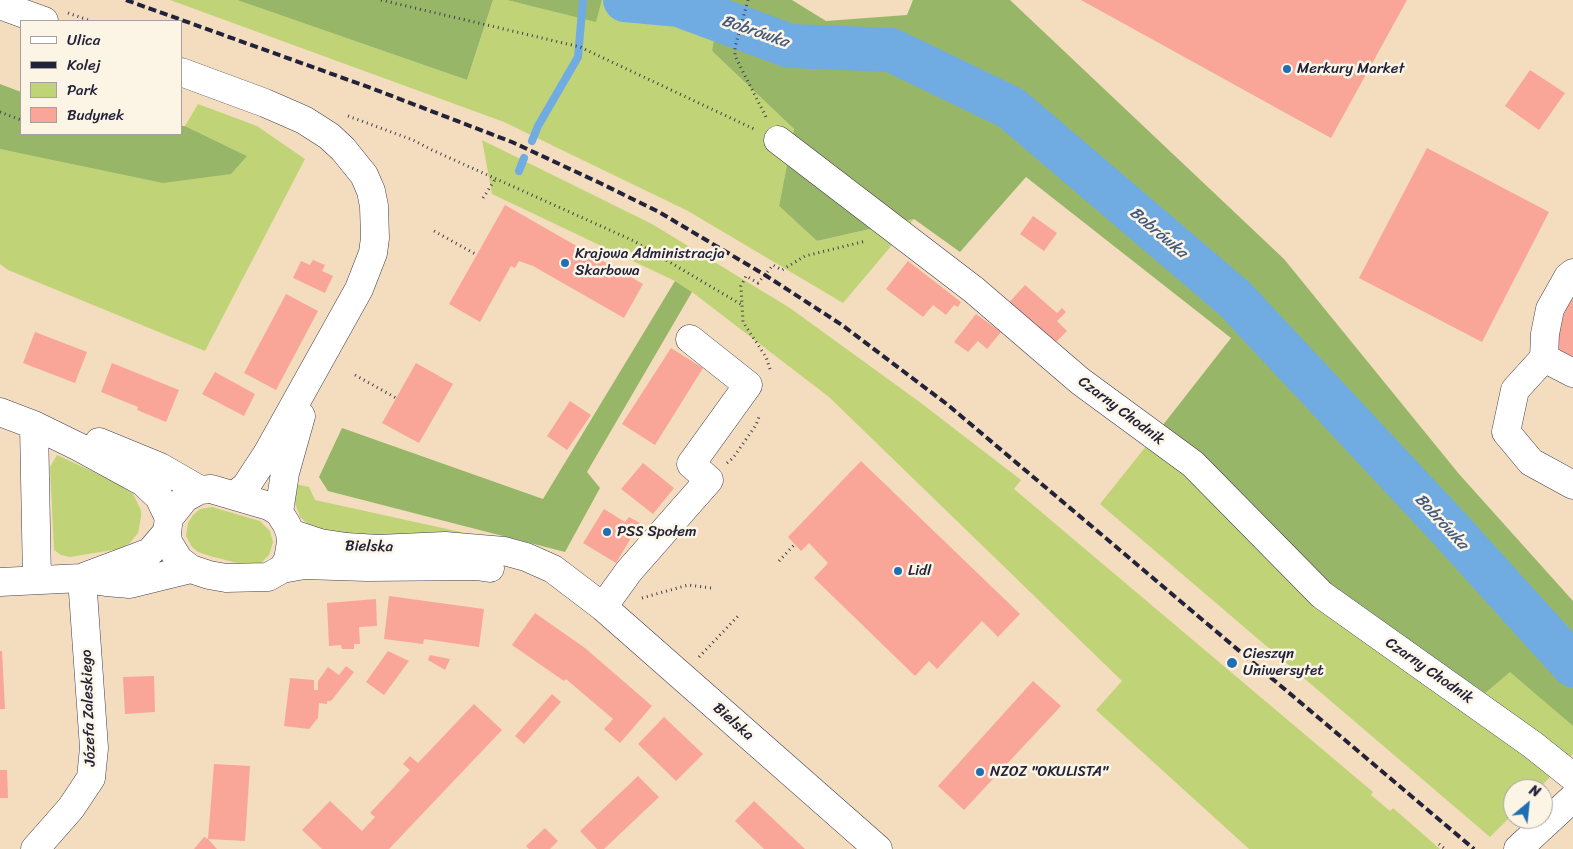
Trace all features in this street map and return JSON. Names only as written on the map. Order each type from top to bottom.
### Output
[{"type":"street","points":[[0,5],[41,20]]},
{"type":"street","points":[[182,72],[265,103],[304,120],[329,136],[343,149],[364,175],[374,206],[375,238],[373,252],[359,290],[259,467],[246,486],[235,495]]},
{"type":"street","name":"Czarny Chodnik","points":[[778,140],[974,290],[1080,381],[1193,464],[1322,595],[1533,745],[1573,777]]},
{"type":"street","points":[[1573,273],[1568,277],[1550,309],[1545,334],[1544,358],[1515,390],[1506,432],[1531,462],[1573,486]]},
{"type":"street","points":[[595,602],[629,571],[709,480],[691,464],[748,385],[690,339]]},
{"type":"street","points":[[1544,358],[1573,373]]},
{"type":"street","points":[[0,412],[34,425],[79,447],[143,482],[159,497],[168,525],[168,542],[172,550],[179,560],[191,569],[209,575],[242,578],[268,577],[282,569],[288,560],[290,550],[285,522],[285,473],[314,369]]},
{"type":"street","points":[[34,425],[108,445],[160,467],[200,490]]},
{"type":"street","points":[[34,425],[37,580]]},
{"type":"street","points":[[82,578],[150,552],[185,498],[200,490],[211,489],[269,506],[285,522]]},
{"type":"street","name":"Bielska","points":[[285,522],[320,543],[378,549],[445,546],[504,551],[526,556],[553,569],[568,579],[681,676],[878,849]]},
{"type":"street","name":"Bielska","points":[[282,569],[304,565],[367,567],[476,566],[502,570],[595,602]]},
{"type":"street","points":[[0,582],[82,578],[130,584],[191,569]]},
{"type":"street","name":"Józefa Zaleskiego","points":[[36,849],[71,808],[91,778],[94,748],[82,578]]},
{"type":"street","points":[[1518,849],[1573,798]]},
{"type":"path","points":[[381,0],[580,47],[778,140]]},
{"type":"path","points":[[748,0],[748,6],[735,47],[735,56],[778,140]]},
{"type":"path","points":[[0,112],[20,120]]},
{"type":"path","points":[[377,127],[413,140],[634,241],[742,305]]},
{"type":"path","points":[[483,198],[496,178]]},
{"type":"path","points":[[771,373],[766,357],[742,322],[741,286],[746,276],[758,282],[773,265],[782,270],[805,256],[871,240],[890,227]]},
{"type":"path","points":[[434,231],[477,254]]},
{"type":"path","points":[[355,375],[396,398]]},
{"type":"path","points":[[709,480],[733,458],[756,425],[760,416]]},
{"type":"path","points":[[779,561],[795,544]]},
{"type":"path","points":[[636,599],[688,585],[711,588]]},
{"type":"path","points":[[681,676],[739,615]]},
{"type":"path","points":[[1440,845],[1445,849]]},
{"type":"green space","points":[[170,0],[237,0],[467,80],[493,0],[507,0],[596,21],[602,0],[720,0],[712,51],[794,129],[779,206],[817,241],[914,219],[843,303],[688,211],[504,122]]},
{"type":"green space","points":[[237,0],[493,0],[467,80]]},
{"type":"green space","points":[[507,0],[602,0],[596,22]]},
{"type":"green space","points":[[720,0],[792,0],[826,21],[907,15],[913,0],[1010,0],[1284,259],[1459,474],[1573,601],[1573,726],[1510,672],[1485,693],[1338,594],[1159,430],[1231,338],[1026,177],[960,252],[914,219],[817,241],[779,206],[794,129],[712,51]]},
{"type":"green space","points":[[0,84],[20,92],[20,135],[182,135],[182,126],[185,126],[247,156],[231,174],[163,183],[0,149]]},
{"type":"green space","points":[[198,104],[257,126],[305,159],[205,351],[8,270],[0,264],[0,149],[32,155],[247,156],[185,126]]},
{"type":"green space","points":[[482,140],[652,224],[790,308],[921,403],[1021,480],[1014,489],[1373,792],[1371,795],[1390,811],[1393,808],[1440,849],[1249,849],[1096,710],[1122,681],[829,397],[675,281],[492,194]]},
{"type":"green space","points":[[675,281],[692,292],[587,472],[600,488],[565,552],[328,491],[319,477],[342,428],[543,499]]},
{"type":"green space","points":[[1159,430],[1510,671],[1573,726],[1573,754],[1548,779],[1503,779],[1503,824],[1490,837],[1100,504]]},
{"type":"green space","points":[[57,455],[113,481],[133,494],[141,510],[141,517],[138,533],[129,544],[119,549],[70,557],[61,555],[54,550],[50,467]]},
{"type":"green space","points":[[291,483],[309,487],[315,500],[497,540],[372,541],[316,531],[300,517]]},
{"type":"green space","points":[[212,507],[260,521],[270,531],[273,542],[269,555],[261,563],[245,565],[198,552],[192,547],[186,536],[188,523],[200,509]]},
{"type":"building","name":"Merkury Market","points":[[1081,0],[1407,0],[1331,138]]},
{"type":"building","points":[[1530,70],[1565,93],[1539,130],[1505,106]]},
{"type":"building","points":[[1427,148],[1549,212],[1482,342],[1359,278]]},
{"type":"building","name":"Krajowa Administracja Skarbowa","points":[[505,205],[643,284],[624,318],[533,266],[519,261],[515,268],[511,266],[480,322],[449,304]]},
{"type":"building","points":[[1033,216],[1057,233],[1044,251],[1020,234]]},
{"type":"building","points":[[313,260],[325,265],[322,271],[333,276],[325,293],[293,278],[301,261],[310,265]]},
{"type":"building","points":[[908,261],[961,302],[958,307],[954,305],[946,315],[933,305],[923,317],[886,289]]},
{"type":"building","points":[[1025,285],[1057,313],[1062,308],[1066,312],[1057,321],[1067,331],[1053,345],[1004,308]]},
{"type":"building","points":[[286,294],[318,311],[276,390],[244,373]]},
{"type":"building","points":[[1573,295],[1573,361],[1548,349]]},
{"type":"building","points":[[976,314],[1001,332],[987,349],[978,341],[968,352],[954,342]]},
{"type":"building","points":[[35,332],[87,352],[75,383],[23,363]]},
{"type":"building","points":[[671,348],[703,368],[655,445],[622,424]]},
{"type":"building","points":[[112,363],[179,390],[166,422],[137,410],[138,407],[101,392]]},
{"type":"building","points":[[416,363],[453,384],[419,443],[382,423]]},
{"type":"building","points":[[215,372],[255,394],[244,416],[202,394]]},
{"type":"building","points":[[570,401],[591,415],[567,450],[547,436]]},
{"type":"building","name":"Lidl","points":[[861,461],[1020,614],[998,637],[982,621],[937,669],[929,661],[915,676],[814,578],[828,563],[809,543],[801,551],[788,537]]},
{"type":"building","points":[[643,463],[674,488],[653,514],[621,489]]},
{"type":"building","points":[[604,509],[625,522],[629,517],[640,523],[616,563],[583,543]]},
{"type":"building","points":[[389,596],[484,609],[479,647],[424,639],[423,644],[384,639]]},
{"type":"building","points":[[376,599],[377,626],[359,627],[360,644],[354,644],[354,649],[342,649],[341,645],[329,646],[327,603]]},
{"type":"building","points":[[535,613],[585,648],[652,706],[620,743],[604,729],[613,719],[566,679],[564,681],[512,645]]},
{"type":"building","points":[[0,651],[2,651],[5,709],[0,709]]},
{"type":"building","points":[[388,651],[409,661],[384,695],[366,682]]},
{"type":"building","points":[[430,655],[450,659],[445,670],[428,660]]},
{"type":"building","points":[[346,666],[354,672],[331,701],[327,701],[327,704],[319,703],[318,718],[309,729],[284,726],[290,678],[314,680],[314,690],[318,690],[318,681],[328,667],[339,675]]},
{"type":"building","points":[[154,676],[155,712],[125,714],[123,677]]},
{"type":"building","points":[[1033,681],[1061,706],[964,810],[938,786]]},
{"type":"building","points":[[552,694],[561,702],[524,744],[515,736]]},
{"type":"building","points":[[474,704],[502,730],[389,849],[322,849],[302,830],[330,801],[362,831],[375,817],[370,813],[410,770],[403,764],[410,756],[418,763]]},
{"type":"building","points":[[664,717],[703,754],[676,781],[638,744]]},
{"type":"building","points":[[214,764],[250,766],[245,841],[208,839]]},
{"type":"building","points":[[0,770],[7,770],[8,798],[0,798]]},
{"type":"building","points":[[638,776],[659,797],[604,849],[597,849],[580,831]]},
{"type":"building","points":[[754,801],[805,849],[764,849],[735,821]]},
{"type":"building","points":[[545,828],[558,841],[550,849],[529,849],[526,846]]},
{"type":"building","points":[[204,837],[208,839],[217,849],[194,849]]},
{"type":"waterway","points":[[532,141],[538,126],[578,57],[583,0]]},
{"type":"waterway","name":"Bobrówka","points":[[625,0],[679,5],[790,46],[891,50],[1011,108],[1235,299],[1448,527],[1573,665]]},
{"type":"waterway","points":[[519,171],[524,158]]},
{"type":"railway","points":[[126,0],[182,20]]},
{"type":"railway","points":[[182,20],[371,88],[512,142],[659,212],[765,275],[842,325],[948,405],[1474,849]]},
{"type":"place","name":"Merkury Market","points":[[1287,69]]},
{"type":"place","name":"Krajowa Administracja Skarbowa","points":[[565,263]]},
{"type":"place","name":"PSS Społem","points":[[607,532]]},
{"type":"place","name":"Lidl","points":[[898,571]]},
{"type":"place","name":"Cieszyn Uniwersytet","points":[[1232,663]]},
{"type":"place","name":"NZOZ \"OKULISTA\"","points":[[980,772]]}]
